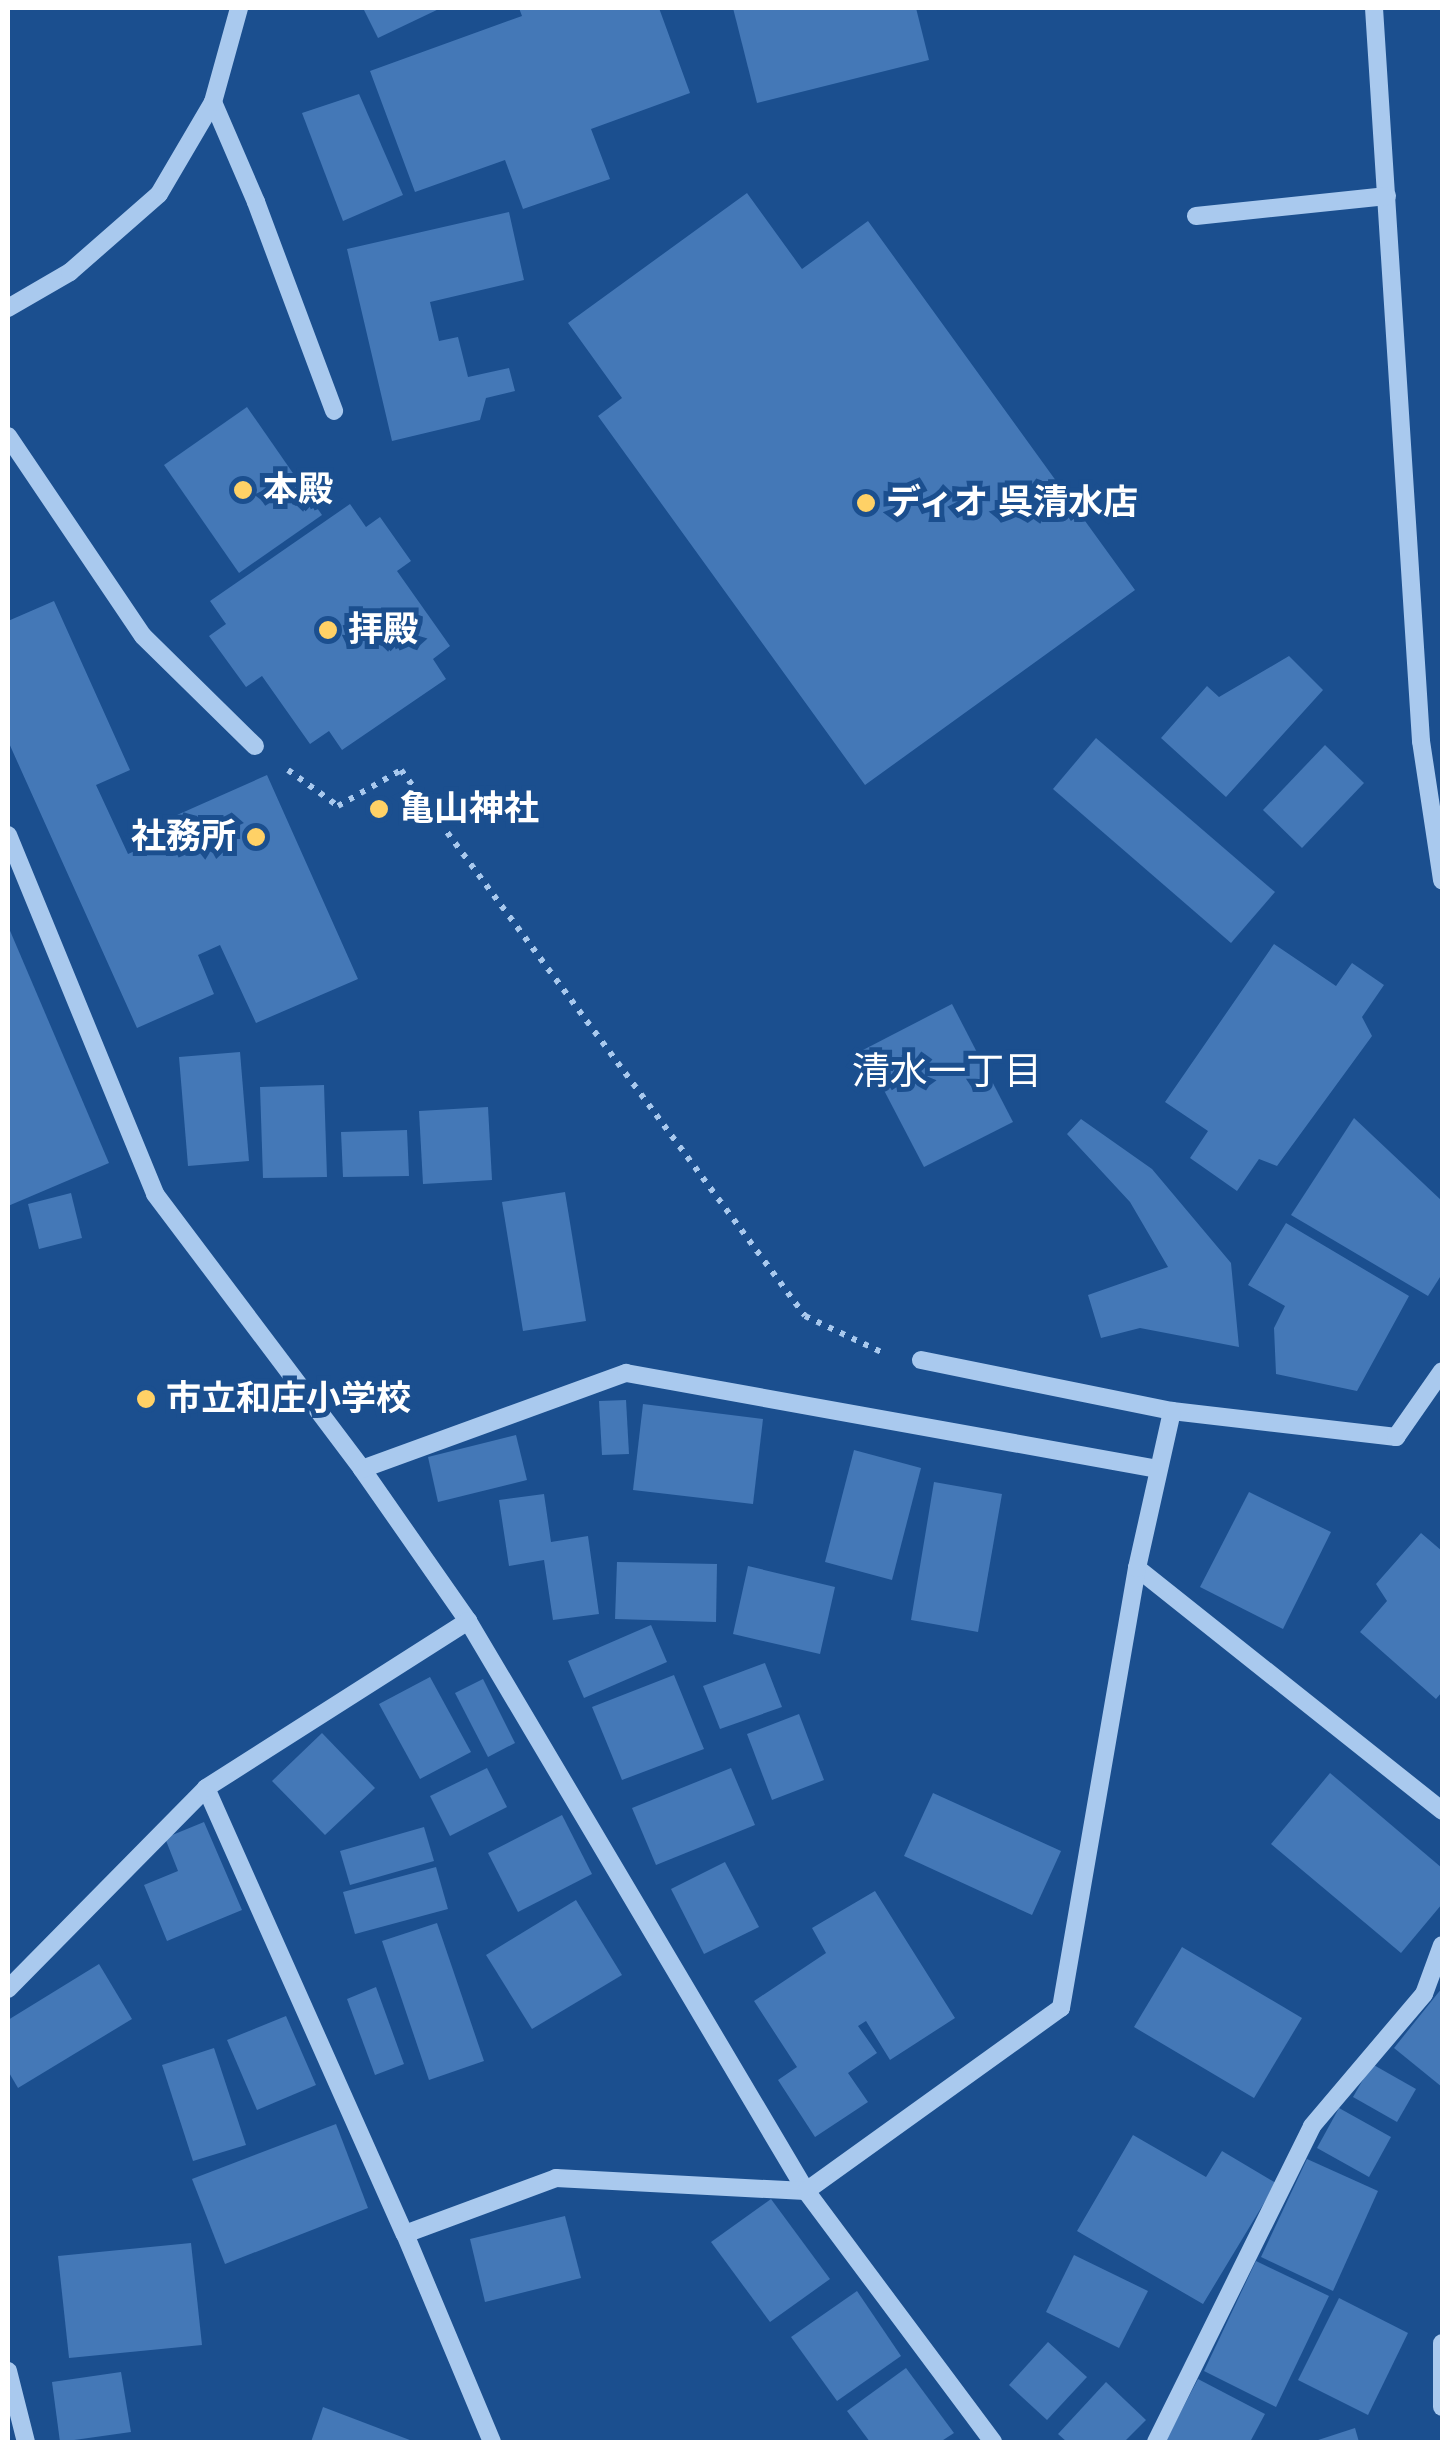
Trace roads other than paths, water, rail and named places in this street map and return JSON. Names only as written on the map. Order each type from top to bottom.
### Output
[{"type":"street","points":[[8,308],[70,272],[159,194],[213,102],[239,8]]},
{"type":"street","points":[[1374,8],[1421,741],[1442,880]]},
{"type":"street","points":[[213,102],[256,202],[334,412]]},
{"type":"street","points":[[1196,216],[1387,196]]},
{"type":"street","points":[[8,436],[144,636],[255,746]]},
{"type":"street","points":[[8,834],[155,1194],[362,1469],[468,1622],[806,2191],[992,2442]]},
{"type":"street","points":[[922,1360],[1172,1411],[1396,1437],[1442,1371]]},
{"type":"street","points":[[362,1469],[626,1373],[1158,1470]]},
{"type":"street","points":[[405,2234],[556,2178],[806,2191],[1061,2008],[1136,1568],[1172,1411]]},
{"type":"street","points":[[1136,1568],[1442,1811]]},
{"type":"street","points":[[8,1989],[206,1788],[468,1622]]},
{"type":"street","points":[[206,1788],[405,2234],[492,2442]]},
{"type":"street","points":[[1156,2442],[1312,2126],[1424,1994],[1442,1946]]},
{"type":"street","points":[[1442,2343],[1442,2406]]},
{"type":"street","points":[[9,2380],[26,2442]]},
{"type":"place","name":"本殿","points":[[243,490]]},
{"type":"place","name":"ディオ 呉清水店","points":[[866,503]]},
{"type":"place","name":"拝殿","points":[[328,630]]},
{"type":"place","name":"亀山神社","points":[[379,809]]},
{"type":"place","name":"社務所","points":[[256,837]]},
{"type":"place","name":"市立和庄小学校","points":[[146,1399]]},
{"type":"district","name":"清水一丁目","points":[[947,1072]]}]
